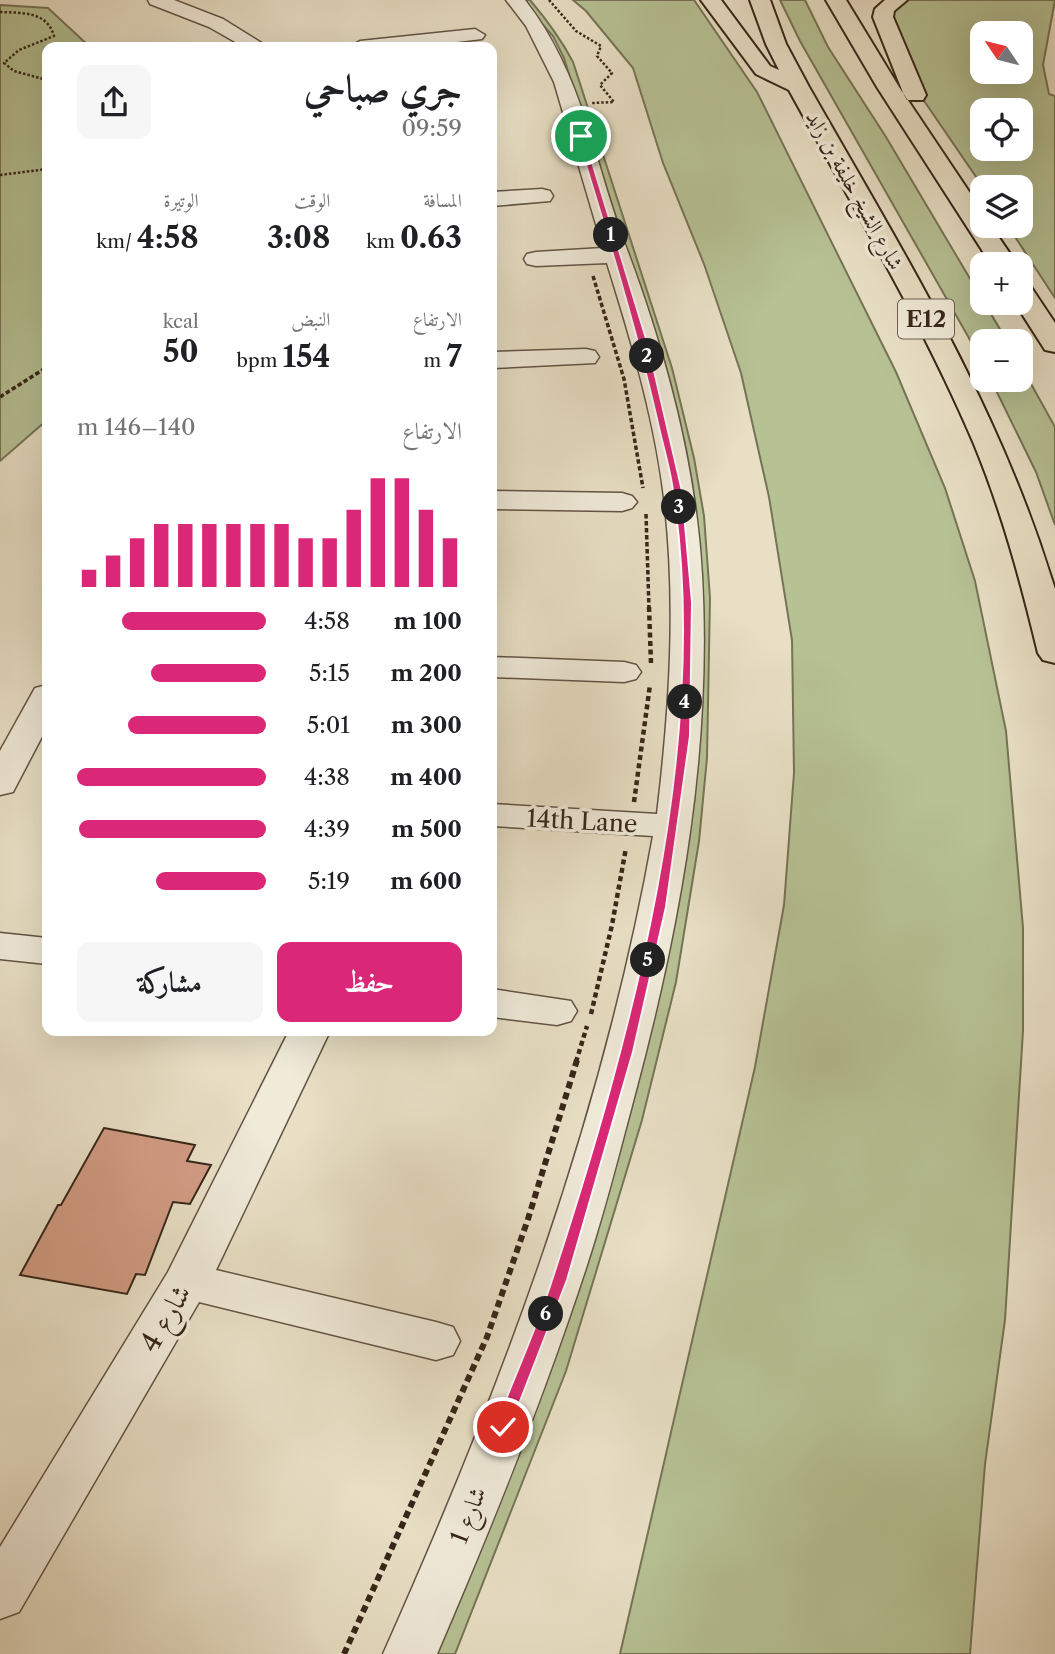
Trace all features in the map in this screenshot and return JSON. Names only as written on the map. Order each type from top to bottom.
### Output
[{"type":"highway","points":[[711,0],[763,70],[798,87]]},
{"type":"highway","name":"شارع الشيخ خليفة بن زايد","points":[[760,0],[776,44],[798,87],[973,411],[1017,519],[1055,653]]},
{"type":"highway","points":[[836,0],[996,252]]},
{"type":"highway","points":[[897,0],[885,9],[883,17],[915,92],[915,111],[911,120]]},
{"type":"highway","points":[[1033,310],[1055,344]]},
{"type":"street","points":[[157,0],[216,23],[249,42]]},
{"type":"street","points":[[179,8],[211,0]]},
{"type":"street","name":"شارع 1","points":[[410,1654],[446,1573],[560,1280],[626,1052],[660,907],[684,736],[687,602],[678,491],[644,345],[571,103],[545,38],[515,0]]},
{"type":"street","points":[[408,42],[475,35]]},
{"type":"street","points":[[497,199],[542,196]]},
{"type":"street","points":[[536,259],[618,255]]},
{"type":"street","points":[[497,360],[586,357]]},
{"type":"street","points":[[497,500],[622,502]]},
{"type":"street","points":[[497,667],[624,672]]},
{"type":"street","points":[[0,784],[42,704]]},
{"type":"street","name":"14th Lane","points":[[497,815],[673,826]]},
{"type":"street","points":[[0,946],[42,950]]},
{"type":"street","points":[[497,1004],[557,1011]]},
{"type":"street","name":"شارع 4","points":[[0,1595],[187,1282],[307,1036]]},
{"type":"street","points":[[187,1282],[436,1341]]},
{"type":"path","points":[[549,0],[576,31],[601,46],[597,56],[612,73],[600,85],[614,102],[571,103]]},
{"type":"path","points":[[0,12],[41,17],[52,27],[54,36],[19,50],[4,63],[14,71],[42,79]]},
{"type":"path","points":[[0,175],[42,170]]},
{"type":"path","points":[[0,397],[42,370]]},
{"type":"green space","points":[[521,0],[530,0],[564,45],[573,62],[672,368],[694,458],[704,516],[710,598],[707,758],[699,841],[676,982],[642,1120],[566,1371],[455,1654],[431,1654],[577,1275],[697,611],[594,155],[564,58],[553,36]]},
{"type":"green space","points":[[573,0],[694,0],[757,92],[896,372],[945,488],[975,581],[1006,731],[1023,928],[1023,1031],[1005,1320],[985,1464],[970,1654],[620,1654],[755,1067],[784,905],[794,773],[792,640],[769,497],[741,373],[704,264],[663,163],[633,68],[586,11]]},
{"type":"green space","points":[[780,0],[805,0],[828,47],[886,137],[970,279],[970,315],[992,315],[1000,329],[970,329],[970,340],[800,41]]},
{"type":"green space","points":[[902,0],[1055,0],[1043,65],[1049,94],[1055,96],[1055,298],[1033,264],[1033,252],[1025,252],[1016,238],[1033,238],[1033,175],[975,175],[916,89],[890,27],[893,6]]},
{"type":"green space","points":[[0,5],[48,8],[85,42],[42,42],[42,424],[0,461]]},
{"type":"green space","points":[[1033,387],[1055,427],[1055,525],[1036,472],[997,392],[1033,392]]},
{"type":"building","points":[[104,1128],[195,1145],[187,1161],[211,1165],[190,1204],[173,1202],[145,1275],[136,1274],[127,1294],[20,1275],[58,1205],[61,1205]]},
{"type":"route","points":[[503,1427],[560,1280],[626,1052],[660,907],[684,736],[687,602],[678,491],[644,345],[581,136]]}]
